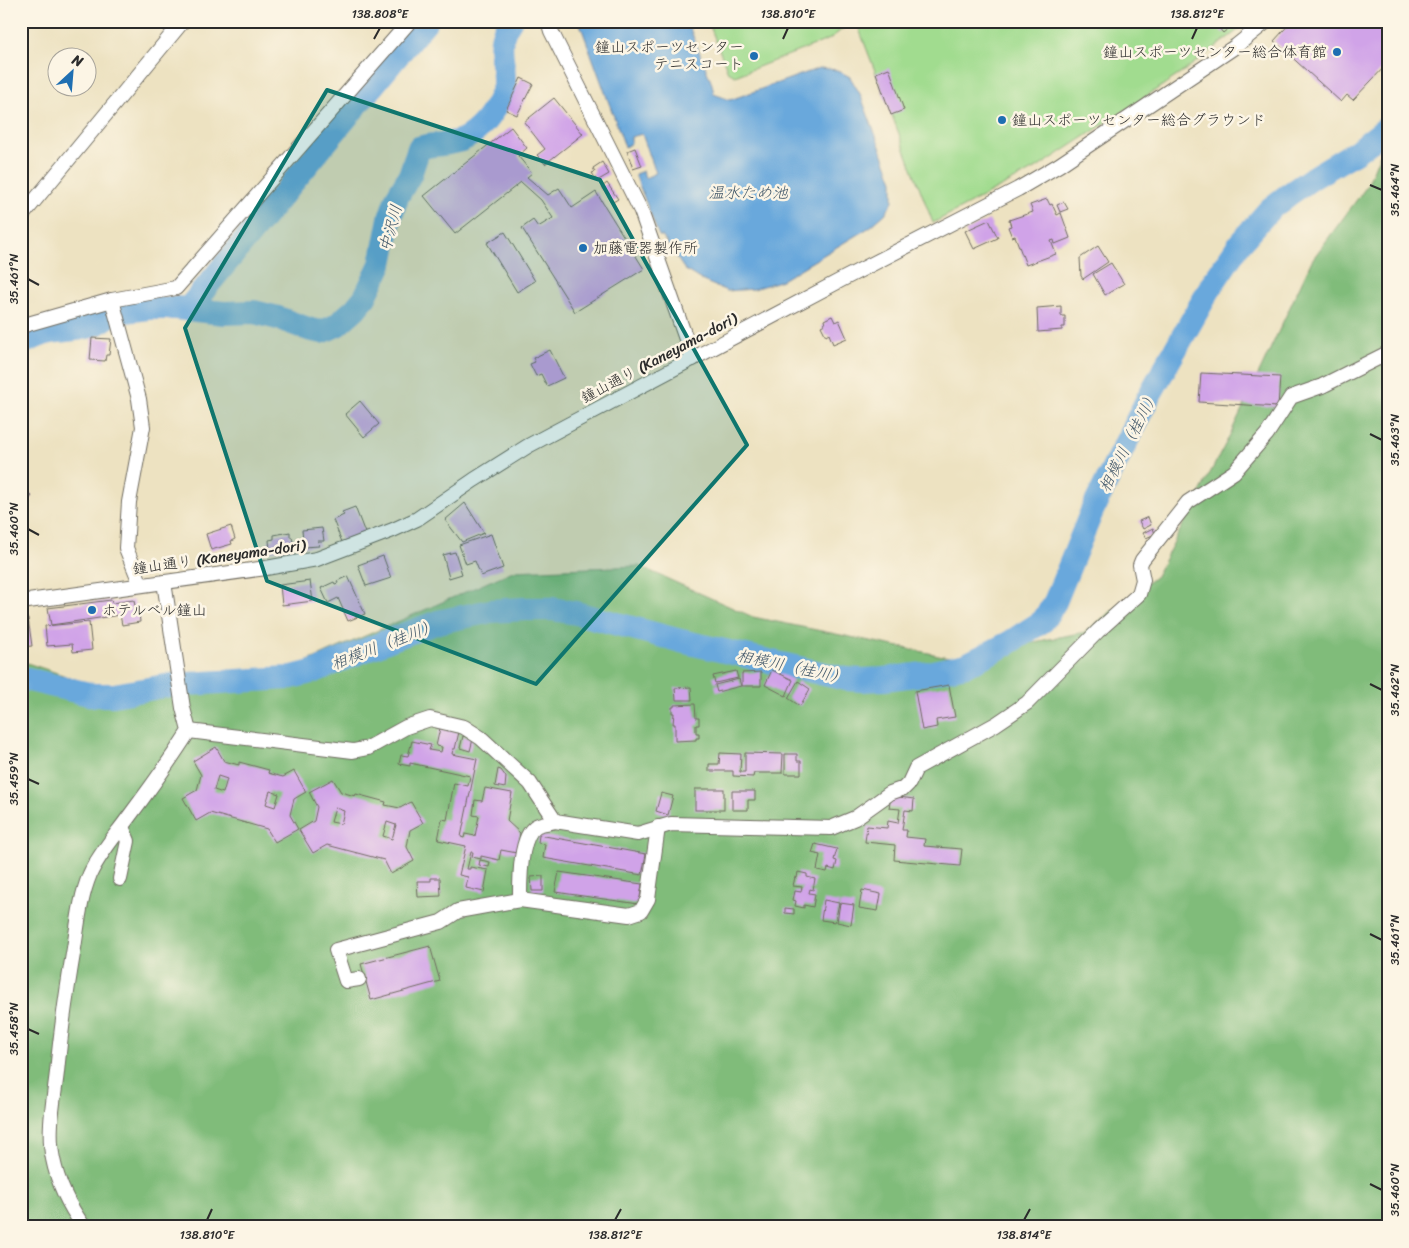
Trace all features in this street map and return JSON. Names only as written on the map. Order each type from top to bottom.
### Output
[{"type":"street","points":[[21,217],[183,21]]},
{"type":"street","points":[[21,326],[112,300],[176,288],[410,21]]},
{"type":"street","points":[[548,21],[551,31],[641,211],[693,359]]},
{"type":"street","name":"鐘山通り (Kaneyama-dori)","points":[[21,602],[266,568],[317,559],[417,519],[528,446],[842,278],[1018,189],[1058,165],[1236,46],[1267,21]]},
{"type":"street","points":[[112,300],[139,399],[143,427],[129,502],[126,548],[141,585]]},
{"type":"street","points":[[520,900],[520,875],[527,837],[536,826],[556,821],[638,834],[671,824],[831,828],[855,818],[890,793],[904,788],[909,784],[916,768],[996,724],[1027,703],[1139,594],[1143,580],[1140,565],[1142,560],[1188,502],[1234,472],[1267,434],[1291,396],[1322,386],[1388,353]]},
{"type":"street","points":[[84,1227],[71,1209],[52,1157],[54,1097],[63,1014],[84,891],[91,873],[189,731],[183,708],[164,582]]},
{"type":"street","points":[[189,731],[353,751],[368,748],[406,727],[430,719],[464,726],[481,738],[530,783],[556,821]]},
{"type":"street","points":[[120,879],[128,841],[122,827]]},
{"type":"street","points":[[360,979],[346,982],[336,950],[442,922],[458,911],[520,900],[629,915],[641,911],[648,899],[658,828]]},
{"type":"highlighted area","points":[[327,90],[600,180],[747,445],[536,684],[267,581],[185,328]]},
{"type":"green space","name":"鐘山スポーツセンター テニスコート","points":[[708,21],[843,21],[845,27],[830,39],[735,76],[728,72]]},
{"type":"green space","name":"鐘山スポーツセンター総合グラウンド","points":[[856,21],[1250,21],[1180,74],[1040,166],[933,223]]},
{"type":"green space","points":[[1388,134],[1388,1227],[21,1227],[21,661],[126,696],[256,684],[513,571],[639,566],[753,617],[953,658],[1085,632],[1156,576],[1228,439],[1312,260],[1367,186]]},
{"type":"water","name":"温水ため池","points":[[579,21],[687,21],[712,84],[714,94],[730,100],[820,68],[837,70],[850,77],[860,94],[893,181],[893,201],[885,214],[870,227],[782,280],[754,289],[727,291],[703,281],[685,270],[662,236],[659,236],[635,174],[643,171],[645,178],[656,173],[642,134],[631,137],[631,143],[625,147]]},
{"type":"building","points":[[1213,21],[1233,21],[1235,23],[1223,33]]},
{"type":"building","name":"鐘山スポーツセンター総合体育館","points":[[1292,21],[1388,21],[1388,63],[1353,100],[1347,95],[1341,102],[1274,41]]},
{"type":"building","points":[[889,68],[904,110],[891,115],[876,73]]},
{"type":"building","points":[[521,78],[533,84],[517,115],[506,110]]},
{"type":"building","points":[[554,98],[583,134],[545,164],[537,155],[545,149],[524,122]]},
{"type":"building","points":[[511,127],[527,148],[518,156],[532,173],[527,177],[548,195],[559,188],[572,208],[596,192],[644,269],[575,312],[522,228],[533,220],[538,227],[553,218],[541,200],[521,182],[455,234],[424,196]]},
{"type":"building","points":[[635,148],[642,166],[633,169],[627,151]]},
{"type":"building","points":[[602,162],[609,174],[597,181],[592,173],[595,172],[593,168]]},
{"type":"building","points":[[607,183],[618,199],[613,202],[602,187]]},
{"type":"building","points":[[1047,199],[1050,205],[1052,204],[1057,215],[1061,213],[1070,238],[1055,244],[1054,240],[1051,241],[1056,254],[1026,265],[1015,236],[1012,237],[1008,227],[1011,226],[1009,220],[1033,212],[1030,205]]},
{"type":"building","points":[[1064,202],[1068,209],[1060,212],[1057,205]]},
{"type":"building","points":[[989,220],[998,238],[974,249],[965,231]]},
{"type":"building","points":[[505,232],[535,281],[517,292],[487,243]]},
{"type":"building","points":[[1098,246],[1108,262],[1083,279],[1081,276],[1080,258]]},
{"type":"building","points":[[1111,263],[1124,284],[1105,295],[1093,274]]},
{"type":"building","points":[[1061,306],[1061,316],[1065,316],[1065,327],[1062,327],[1062,330],[1038,332],[1037,308]]},
{"type":"building","points":[[832,316],[835,322],[839,320],[847,338],[833,344],[829,334],[826,336],[821,326],[825,324],[824,320]]},
{"type":"building","points":[[92,338],[111,339],[109,355],[106,355],[105,361],[90,360]]},
{"type":"building","points":[[550,350],[564,378],[547,386],[541,374],[536,376],[530,364],[535,362],[533,358]]},
{"type":"building","points":[[21,352],[27,354],[22,372],[21,372]]},
{"type":"building","points":[[1201,373],[1280,377],[1278,407],[1199,402]]},
{"type":"building","points":[[360,401],[379,424],[364,437],[345,414]]},
{"type":"building","points":[[21,486],[32,496],[28,501],[30,503],[21,513]]},
{"type":"building","points":[[465,503],[484,533],[462,542],[445,520]]},
{"type":"building","points":[[355,507],[365,533],[342,542],[333,520],[344,515],[342,512]]},
{"type":"building","points":[[1148,517],[1151,525],[1143,529],[1139,521]]},
{"type":"building","points":[[231,526],[235,539],[231,541],[232,544],[211,550],[206,534]]},
{"type":"building","points":[[322,528],[324,541],[318,541],[319,546],[304,547],[302,530]]},
{"type":"building","points":[[1153,528],[1155,534],[1146,538],[1143,533]]},
{"type":"building","points":[[290,532],[294,548],[270,551],[269,540],[274,539],[274,535]]},
{"type":"building","points":[[491,534],[503,568],[481,576],[475,561],[466,564],[459,545]]},
{"type":"building","points":[[455,552],[462,574],[449,578],[443,555]]},
{"type":"building","points":[[383,556],[391,578],[366,586],[358,565]]},
{"type":"building","points":[[348,576],[365,614],[348,621],[338,598],[328,603],[321,588],[334,582],[335,584],[338,583],[337,581]]},
{"type":"building","points":[[310,581],[313,601],[282,605],[280,585]]},
{"type":"building","name":"ホテルベル鐘山","points":[[111,600],[112,603],[134,600],[136,613],[139,612],[140,622],[122,625],[120,615],[51,625],[48,608]]},
{"type":"building","points":[[28,618],[32,646],[21,647],[21,619]]},
{"type":"building","points":[[89,622],[92,650],[73,652],[72,644],[47,646],[45,626]]},
{"type":"building","points":[[772,670],[793,680],[786,696],[765,685]]},
{"type":"building","points":[[736,671],[738,678],[715,683],[713,676]]},
{"type":"building","points":[[761,672],[761,686],[742,686],[742,673]]},
{"type":"building","points":[[739,679],[741,686],[717,692],[715,685]]},
{"type":"building","points":[[798,681],[810,689],[800,706],[788,698]]},
{"type":"building","points":[[949,685],[955,717],[936,720],[937,727],[922,730],[915,691]]},
{"type":"building","points":[[691,687],[692,700],[676,700],[675,688]]},
{"type":"building","points":[[695,704],[696,718],[699,718],[699,725],[696,725],[696,733],[699,733],[699,738],[696,738],[696,740],[675,741],[672,707],[674,705]]},
{"type":"building","points":[[440,728],[459,732],[452,754],[477,759],[461,837],[464,838],[465,834],[475,836],[479,816],[473,815],[475,800],[482,801],[485,788],[512,793],[507,821],[520,833],[517,853],[501,850],[499,860],[481,856],[481,859],[472,857],[473,852],[471,852],[467,869],[470,869],[470,867],[488,870],[484,892],[466,888],[468,877],[459,875],[466,846],[438,840],[442,819],[447,820],[454,783],[468,786],[470,776],[410,763],[410,766],[399,764],[401,755],[408,756],[412,741],[431,745],[429,750],[441,752],[442,747],[436,746]]},
{"type":"building","points":[[463,736],[473,739],[470,751],[460,748]]},
{"type":"building","points":[[216,747],[224,761],[239,765],[239,762],[269,770],[268,773],[283,777],[294,771],[306,792],[294,799],[290,815],[298,829],[275,842],[267,829],[210,813],[196,821],[183,798],[197,790],[201,775],[193,761]],"holes":[[[218,776],[227,779],[223,793],[214,790]],[[270,791],[279,794],[275,807],[266,804]]]},
{"type":"building","points":[[720,753],[741,754],[740,772],[745,772],[745,753],[783,754],[782,773],[754,773],[753,777],[733,776],[733,771],[709,771],[709,764],[719,764]]},
{"type":"building","points":[[785,754],[797,754],[797,761],[801,761],[801,774],[785,774]]},
{"type":"building","points":[[498,769],[506,777],[505,788],[495,786]]},
{"type":"building","points":[[333,779],[341,792],[386,802],[385,805],[400,808],[411,802],[423,823],[410,830],[407,847],[414,861],[391,874],[384,860],[327,845],[313,853],[299,830],[314,821],[317,807],[309,792]],"holes":[[[335,808],[344,811],[341,824],[331,822]],[[387,822],[396,825],[392,839],[383,836]]]},
{"type":"building","points":[[695,789],[724,789],[724,810],[695,810]]},
{"type":"building","points":[[732,791],[755,791],[755,800],[748,800],[748,810],[732,810]]},
{"type":"building","points":[[661,793],[673,796],[668,815],[656,811]]},
{"type":"building","points":[[891,796],[914,799],[913,811],[905,810],[902,830],[907,830],[906,837],[925,839],[924,846],[962,849],[960,866],[894,860],[895,845],[865,842],[867,826],[887,828],[888,821],[898,823],[900,809],[889,808]]},
{"type":"building","points":[[539,835],[646,854],[642,875],[543,858],[545,844],[538,843]]},
{"type":"building","points":[[815,844],[837,849],[834,860],[837,861],[835,870],[828,868],[827,872],[817,870],[820,855],[812,853]]},
{"type":"building","points":[[480,860],[490,862],[489,867],[479,865]]},
{"type":"building","points":[[559,872],[642,884],[639,904],[555,892]]},
{"type":"building","points":[[798,872],[807,874],[807,877],[815,879],[813,890],[810,889],[809,893],[815,894],[813,907],[795,906],[796,901],[793,900],[795,891],[801,892],[802,887],[793,886]]},
{"type":"building","points":[[543,876],[543,891],[532,891],[531,877]]},
{"type":"building","points":[[431,878],[440,878],[441,896],[418,897],[417,881],[431,881]]},
{"type":"building","points":[[862,890],[881,894],[878,911],[859,908]]},
{"type":"building","points":[[824,900],[839,903],[835,922],[821,920]]},
{"type":"building","points":[[840,903],[854,905],[851,925],[837,922]]},
{"type":"building","points":[[785,908],[794,909],[794,914],[785,913]]},
{"type":"building","points":[[430,946],[440,981],[371,1000],[361,964]]},
{"type":"waterway","name":"中沢川","points":[[188,309],[426,21]]},
{"type":"waterway","name":"中沢川","points":[[126,311],[149,308],[176,308],[224,313],[254,312],[322,332],[337,325],[365,297],[381,264],[390,218],[397,197],[410,175],[419,148],[453,143],[464,139],[480,127],[493,111],[504,86],[501,45],[502,37],[510,21]]},
{"type":"waterway","name":"相模川（桂川）","points":[[21,678],[93,695],[114,695],[171,685],[288,678],[315,671],[438,622],[491,611],[525,609],[552,609],[576,613],[681,641],[846,679],[884,679],[924,674],[966,665],[1009,643],[1043,621],[1055,602],[1092,511],[1149,396],[1213,283],[1240,243],[1270,209],[1314,177],[1357,151],[1388,127]]},
{"type":"waterway","name":"中沢川","points":[[21,343],[47,333],[93,325],[107,317]]},
{"type":"place","name":"鐘山スポーツセンター総合体育館","points":[[1337,52]]},
{"type":"place","name":"鐘山スポーツセンター テニスコート","points":[[754,56]]},
{"type":"place","name":"鐘山スポーツセンター総合グラウンド","points":[[1002,120]]},
{"type":"place","name":"加藤電器製作所","points":[[583,248]]},
{"type":"place","name":"ホテルベル鐘山","points":[[92,610]]}]
